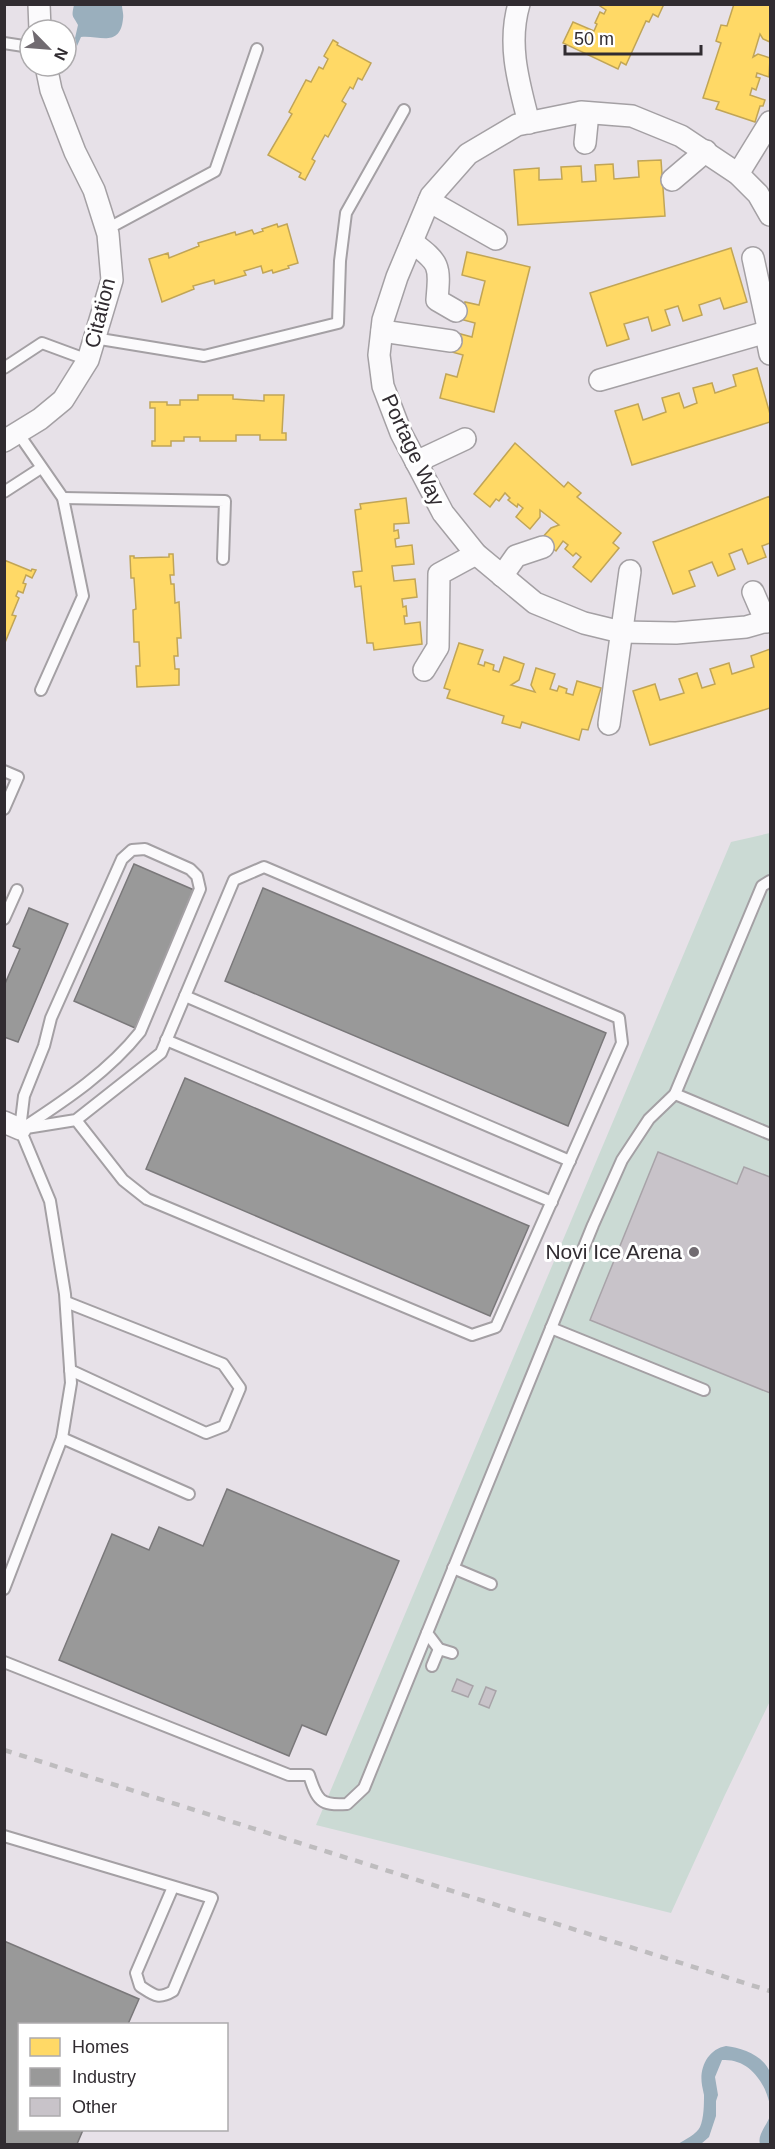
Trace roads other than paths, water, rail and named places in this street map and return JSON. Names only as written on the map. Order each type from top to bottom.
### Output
[{"type":"street","points":[[519,4],[513,36],[513,58],[529,123]]},
{"type":"street","name":"Citation","points":[[11,437],[40,419],[63,400],[88,360],[112,280],[107,229],[94,190],[75,152],[48,78]]},
{"type":"street","name":"Portage Way","points":[[768,621],[746,627],[676,633],[621,632],[584,623],[535,603],[476,554],[443,513],[401,433],[383,386],[380,355],[383,320],[397,277],[429,201],[468,154],[517,125],[581,112],[632,116],[681,136],[738,174],[758,194],[771,215]]},
{"type":"street","points":[[585,143],[588,113]]},
{"type":"street","points":[[738,174],[771,122]]},
{"type":"street","points":[[672,180],[706,152]]},
{"type":"street","points":[[429,201],[496,239]]},
{"type":"street","points":[[412,242],[434,258],[439,274],[437,300],[456,311]]},
{"type":"street","points":[[753,258],[770,331],[768,344],[771,354]]},
{"type":"street","points":[[382,331],[451,341]]},
{"type":"street","points":[[600,380],[770,331]]},
{"type":"street","points":[[416,462],[465,439]]},
{"type":"street","points":[[502,576],[516,556],[543,547]]},
{"type":"street","points":[[424,670],[438,647],[439,574],[476,554]]},
{"type":"street","points":[[609,724],[630,571]]},
{"type":"street","points":[[753,592],[768,621]]},
{"type":"lane","points":[[107,229],[215,171],[257,49]]},
{"type":"lane","points":[[94,339],[204,356],[338,323],[340,261],[346,213],[404,110]]},
{"type":"lane","points":[[4,368],[42,343],[88,360]]},
{"type":"lane","points":[[11,437],[41,468],[63,498],[83,596],[41,690]]},
{"type":"lane","points":[[4,492],[41,468]]},
{"type":"lane","points":[[63,498],[225,501],[223,559]]},
{"type":"lane","points":[[4,771],[18,777],[4,809]]},
{"type":"lane","points":[[145,849],[190,869],[198,876],[200,890],[140,1032],[127,1049],[73,1095],[12,1126],[44,1047],[51,1018],[122,859],[132,850],[145,849]]},
{"type":"lane","points":[[12,1126],[76,1120],[161,1053],[234,880],[264,867],[619,1018],[622,1043],[496,1327],[472,1335],[147,1199],[123,1180],[76,1120]]},
{"type":"lane","points":[[4,1662],[289,1775],[309,1775],[316,1796],[329,1806],[347,1804],[364,1788],[593,1225],[622,1160],[649,1119],[675,1094],[762,886],[771,881]]},
{"type":"lane","points":[[4,919],[17,890]]},
{"type":"lane","points":[[185,996],[570,1161]]},
{"type":"lane","points":[[166,1041],[552,1202]]},
{"type":"lane","points":[[675,1094],[771,1134]]},
{"type":"lane","points":[[4,1589],[62,1438],[71,1383],[66,1302],[50,1201],[35,1160],[12,1126]]},
{"type":"lane","points":[[66,1302],[223,1364],[240,1388],[224,1426],[206,1433],[70,1370]]},
{"type":"lane","points":[[551,1328],[704,1390]]},
{"type":"lane","points":[[62,1438],[189,1494]]},
{"type":"lane","points":[[453,1568],[491,1584]]},
{"type":"lane","points":[[427,1633],[439,1649],[453,1653]]},
{"type":"lane","points":[[432,1666],[439,1649]]},
{"type":"lane","points":[[4,1836],[212,1898],[173,1990],[164,1996],[155,1996],[140,1986],[136,1973],[173,1887]]},
{"type":"water","points":[[74,5],[122,5],[123,17],[118,34],[113,37],[81,37],[78,44],[78,18],[74,18]]},
{"type":"water","points":[[726,2046],[751,2053],[767,2066],[772,2080],[770,2106],[765,2089],[755,2074],[740,2063],[722,2060],[715,2077],[718,2095],[716,2116],[709,2137],[701,2144],[678,2144],[700,2127],[704,2107],[702,2072],[710,2055]]},
{"type":"water","points":[[770,2116],[770,2144],[760,2144],[761,2134]]},
{"type":"railway","points":[[4,1750],[770,1991]]},
{"type":"place","name":"Novi Ice Arena","points":[[694,1252]]}]
